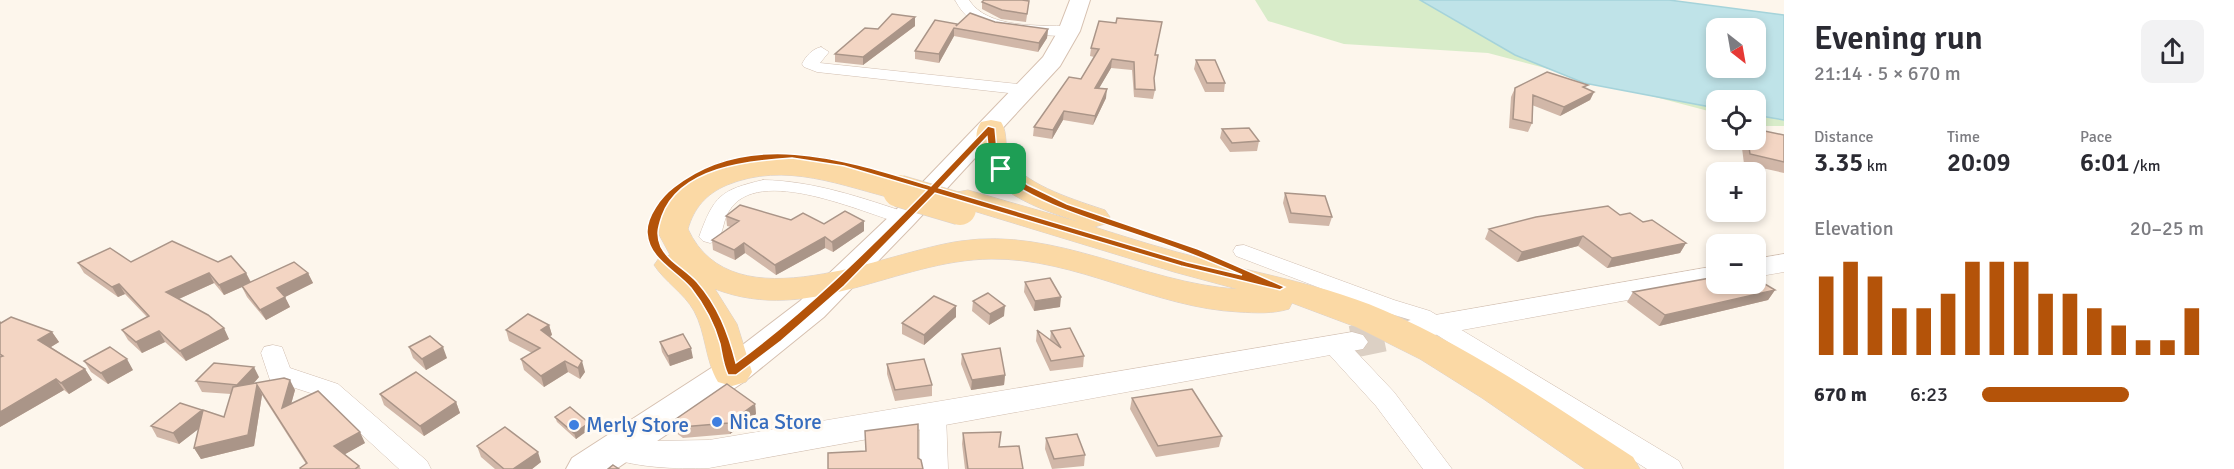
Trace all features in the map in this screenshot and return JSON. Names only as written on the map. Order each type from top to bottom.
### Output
[{"type":"main road","points":[[586,469],[732,372],[777,338],[841,283],[904,197],[991,128],[1052,61],[1069,31],[1080,0]]},
{"type":"main road","points":[[991,128],[995,159],[1001,169],[1012,178],[1064,206],[1195,251],[1406,356],[1578,469]]},
{"type":"main road","points":[[1278,294],[1219,299],[1196,296],[1089,264],[1020,251],[964,249],[936,254],[841,283],[804,288],[761,289],[728,280],[683,252],[675,240],[672,229],[675,218],[684,203],[702,186],[734,172],[769,165],[810,166],[904,197],[964,204],[1179,276],[1278,294],[1342,306],[1421,343],[1618,469]]},
{"type":"main road","points":[[694,257],[704,296],[712,308],[725,343],[732,372]]},
{"type":"street","points":[[962,0],[970,12],[994,24],[1069,31]]},
{"type":"street","points":[[821,52],[810,64],[817,67],[1027,90]]},
{"type":"street","points":[[1244,251],[1386,305],[1422,316],[1429,326],[1669,469]]},
{"type":"street","points":[[1766,266],[1784,263]]},
{"type":"street","points":[[1429,326],[1706,277]]},
{"type":"street","points":[[618,448],[637,454],[663,457],[709,454],[1343,344],[1438,469]]},
{"type":"street","points":[[273,353],[279,374],[330,390],[417,469]]},
{"type":"street","points":[[933,414],[934,469]]},
{"type":"green space","points":[[1255,0],[1503,0],[1706,65],[1706,78],[1766,78],[1766,75],[1784,78],[1784,126],[1766,126],[1766,90],[1706,90],[1706,110],[1488,53],[1344,44],[1268,21]]},
{"type":"water","points":[[1420,0],[1669,0],[1784,15],[1784,120],[1766,117],[1766,90],[1706,90],[1706,106],[1584,83],[1515,55]]},
{"type":"building","points":[[984,0],[1029,1],[1027,14],[1002,10],[982,2]]},
{"type":"building","points":[[970,13],[995,22],[1048,29],[1039,43],[954,28],[939,54],[915,51],[935,20],[957,24],[956,26]]},
{"type":"building","points":[[892,14],[915,17],[863,57],[835,54],[865,28],[878,29]]},
{"type":"building","points":[[1117,18],[1162,22],[1155,55],[1158,55],[1154,78],[1155,90],[1135,89],[1134,62],[1112,59],[1095,88],[1107,89],[1095,116],[1064,111],[1053,130],[1034,127],[1069,77],[1081,79],[1099,49],[1091,48],[1099,21],[1116,23]]},
{"type":"building","points":[[1196,60],[1215,60],[1225,83],[1207,83]]},
{"type":"building","points":[[1547,72],[1588,85],[1583,87],[1594,92],[1564,107],[1533,95],[1532,123],[1513,119],[1515,88]]},
{"type":"building","points":[[1249,128],[1259,141],[1232,143],[1222,129]]},
{"type":"building","points":[[1766,131],[1784,135],[1784,162],[1750,154],[1749,150],[1766,150]]},
{"type":"building","points":[[1285,193],[1325,196],[1332,217],[1291,213]]},
{"type":"building","points":[[740,205],[791,220],[803,213],[824,224],[845,211],[864,221],[832,242],[825,237],[775,265],[744,243],[734,250],[712,240],[739,221],[726,216]]},
{"type":"building","points":[[1608,206],[1620,215],[1630,213],[1643,222],[1652,220],[1686,243],[1612,258],[1583,236],[1522,252],[1489,229],[1536,217]]},
{"type":"building","points":[[172,241],[218,262],[231,256],[246,273],[219,285],[209,273],[166,292],[208,315],[224,328],[180,351],[159,331],[136,342],[122,330],[149,316],[119,284],[112,287],[78,263],[110,248],[131,262]]},
{"type":"building","points":[[294,262],[308,273],[277,288],[285,297],[260,310],[242,286]]},
{"type":"building","points":[[1050,278],[1061,297],[1035,301],[1025,282]]},
{"type":"building","points":[[1706,279],[1706,294],[1757,294],[1665,315],[1633,292]]},
{"type":"building","points":[[1766,285],[1775,290],[1766,292]]},
{"type":"building","points":[[988,293],[1005,306],[990,314],[973,301]]},
{"type":"building","points":[[934,296],[956,306],[924,335],[902,323]]},
{"type":"building","points":[[528,314],[549,325],[541,330],[582,361],[578,368],[565,361],[541,376],[521,359],[540,348],[506,330]]},
{"type":"building","points":[[11,317],[52,332],[38,340],[85,369],[61,383],[56,379],[0,412],[0,357],[3,356],[0,354],[0,322]]},
{"type":"building","points":[[1070,328],[1084,356],[1051,361],[1037,330],[1061,348],[1051,331]]},
{"type":"building","points":[[683,334],[691,348],[668,356],[660,342]]},
{"type":"building","points":[[430,336],[443,347],[422,359],[409,347]]},
{"type":"building","points":[[110,347],[127,359],[101,373],[84,361]]},
{"type":"building","points":[[1000,348],[1005,375],[972,380],[962,354]]},
{"type":"building","points":[[924,359],[932,385],[895,390],[887,364]]},
{"type":"building","points":[[214,363],[254,367],[237,385],[196,381]]},
{"type":"building","points":[[416,372],[456,402],[420,426],[380,394]]},
{"type":"building","points":[[284,378],[290,380],[282,408],[318,391],[360,432],[334,446],[359,466],[355,469],[301,469],[307,463],[257,385],[248,435],[194,448],[203,410],[224,417],[233,387]]},
{"type":"building","points":[[727,384],[755,404],[729,423],[681,427],[673,421]]},
{"type":"building","points":[[1192,389],[1222,436],[1158,446],[1132,398]]},
{"type":"building","points":[[180,403],[202,410],[173,433],[151,426]]},
{"type":"building","name":"Merly Store","points":[[570,407],[589,423],[574,433],[555,417]]},
{"type":"building","points":[[918,424],[918,458],[921,460],[923,469],[828,469],[828,453],[866,451],[865,431]]},
{"type":"building","points":[[505,427],[538,452],[513,469],[504,469],[477,446]]},
{"type":"building","points":[[1001,432],[999,447],[1019,446],[1023,469],[968,469],[963,433]]},
{"type":"building","points":[[1077,434],[1085,455],[1054,459],[1046,438]]},
{"type":"tunnel","points":[[1352,342],[1411,330]]},
{"type":"place","name":"Nica Store","points":[[717,422]]},
{"type":"place","name":"Merly Store","points":[[574,425]]},
{"type":"route","points":[[1001,169],[992,150],[991,128],[940,182],[904,218],[841,283],[813,309],[732,372],[719,323],[712,308],[692,283],[664,259],[655,245],[652,231],[661,206],[672,193],[706,171],[746,159],[792,155],[845,164],[874,172],[908,182],[968,200],[1185,264],[1280,287],[1195,251],[1064,206],[1024,186],[1001,169]]}]
